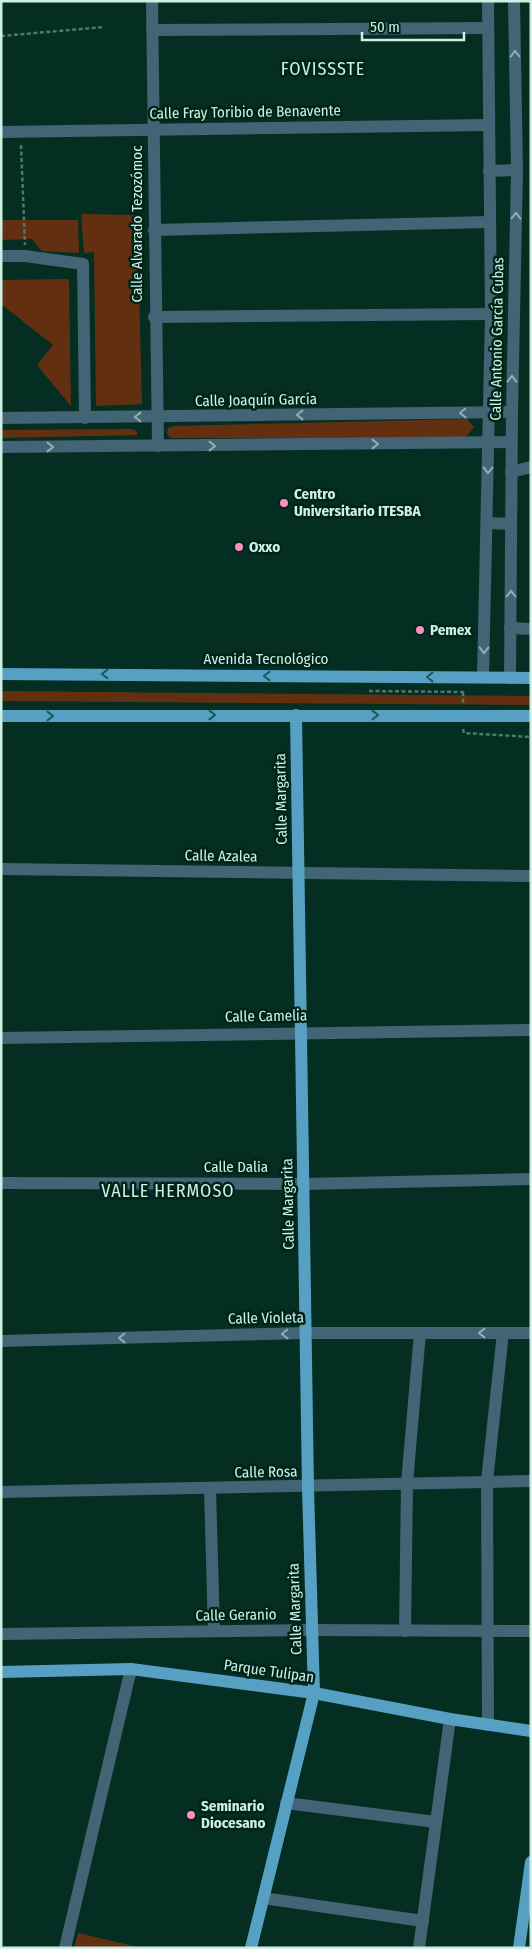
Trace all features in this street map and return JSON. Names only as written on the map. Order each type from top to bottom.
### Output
[{"type":"main road","name":"Avenida Tecnológico","points":[[1,674],[531,678]]},
{"type":"main road","name":"Calle Margarita","points":[[251,1948],[314,1693],[308,1488],[296,715]]},
{"type":"main road","points":[[1,716],[531,716]]},
{"type":"main road","name":"Parque Tulipan","points":[[1,1672],[131,1668],[314,1693],[450,1719],[531,1731]]},
{"type":"main road","points":[[519,1948],[531,1862]]},
{"type":"street","name":"Calle Alvarado Tezozómoc","points":[[152,1],[154,317],[158,446]]},
{"type":"street","name":"Calle Antonio García Cubas","points":[[483,677],[489,444],[490,314],[488,1]]},
{"type":"street","name":"Calle Antonio García Cubas","points":[[510,678],[511,472],[517,170],[514,1]]},
{"type":"street","points":[[152,30],[488,28]]},
{"type":"street","name":"Calle Fray Toribio de Benavente","points":[[1,132],[489,125]]},
{"type":"street","points":[[490,171],[517,170]]},
{"type":"street","points":[[154,230],[490,222]]},
{"type":"street","points":[[1,256],[25,256],[83,264],[85,418]]},
{"type":"street","points":[[154,317],[490,314]]},
{"type":"street","name":"Calle Joaquín García","points":[[1,418],[512,412]]},
{"type":"street","points":[[1,447],[489,444],[512,442]]},
{"type":"street","points":[[511,472],[531,467]]},
{"type":"street","points":[[487,523],[511,524]]},
{"type":"street","points":[[510,628],[531,629]]},
{"type":"street","name":"Calle Azalea","points":[[1,869],[531,876]]},
{"type":"street","name":"Calle Camelia","points":[[1,1038],[531,1030]]},
{"type":"street","name":"Calle Dalia","points":[[1,1182],[304,1184],[531,1179]]},
{"type":"street","name":"Calle Violeta","points":[[1,1341],[306,1333],[531,1333]]},
{"type":"street","points":[[488,1725],[486,1631],[487,1481],[503,1333]]},
{"type":"street","points":[[405,1631],[407,1483],[420,1334]]},
{"type":"street","name":"Calle Rosa","points":[[1,1492],[308,1488],[407,1483],[531,1481]]},
{"type":"street","points":[[210,1489],[214,1631]]},
{"type":"street","name":"Calle Geranio","points":[[1,1634],[312,1630],[531,1631]]},
{"type":"street","points":[[65,1948],[131,1668]]},
{"type":"street","points":[[419,1948],[450,1719]]},
{"type":"street","points":[[286,1803],[436,1822]]},
{"type":"street","points":[[263,1898],[423,1921]]},
{"type":"path","points":[[1,36],[104,27]]},
{"type":"path","points":[[20,132],[25,256]]},
{"type":"shaded area","points":[[81,214],[137,215],[142,404],[96,406],[94,252],[84,253]]},
{"type":"shaded area","points":[[1,220],[78,220],[79,253],[42,251],[32,239],[1,240]]},
{"type":"shaded area","points":[[69,279],[71,406],[37,365],[53,345],[1,304],[1,280]]},
{"type":"shaded area","points":[[467,419],[474,427],[467,436],[457,438],[173,438],[169,437],[167,433],[168,428],[174,426]]},
{"type":"shaded area","points":[[131,429],[137,431],[137,435],[1,438],[1,430]]},
{"type":"shaded area","points":[[1,691],[531,696],[531,705],[1,701]]},
{"type":"shaded area","points":[[78,1933],[142,1948],[74,1948]]},
{"type":"place","name":"Centro Universitario ITESBA","points":[[284,503]]},
{"type":"place","name":"Oxxo","points":[[239,547]]},
{"type":"place","name":"Pemex","points":[[420,630]]},
{"type":"place","name":"Seminario Diocesano","points":[[191,1815]]},
{"type":"district","name":"FOVISSSTE","points":[[323,69]]},
{"type":"district","name":"VALLE HERMOSO","points":[[168,1191]]}]
